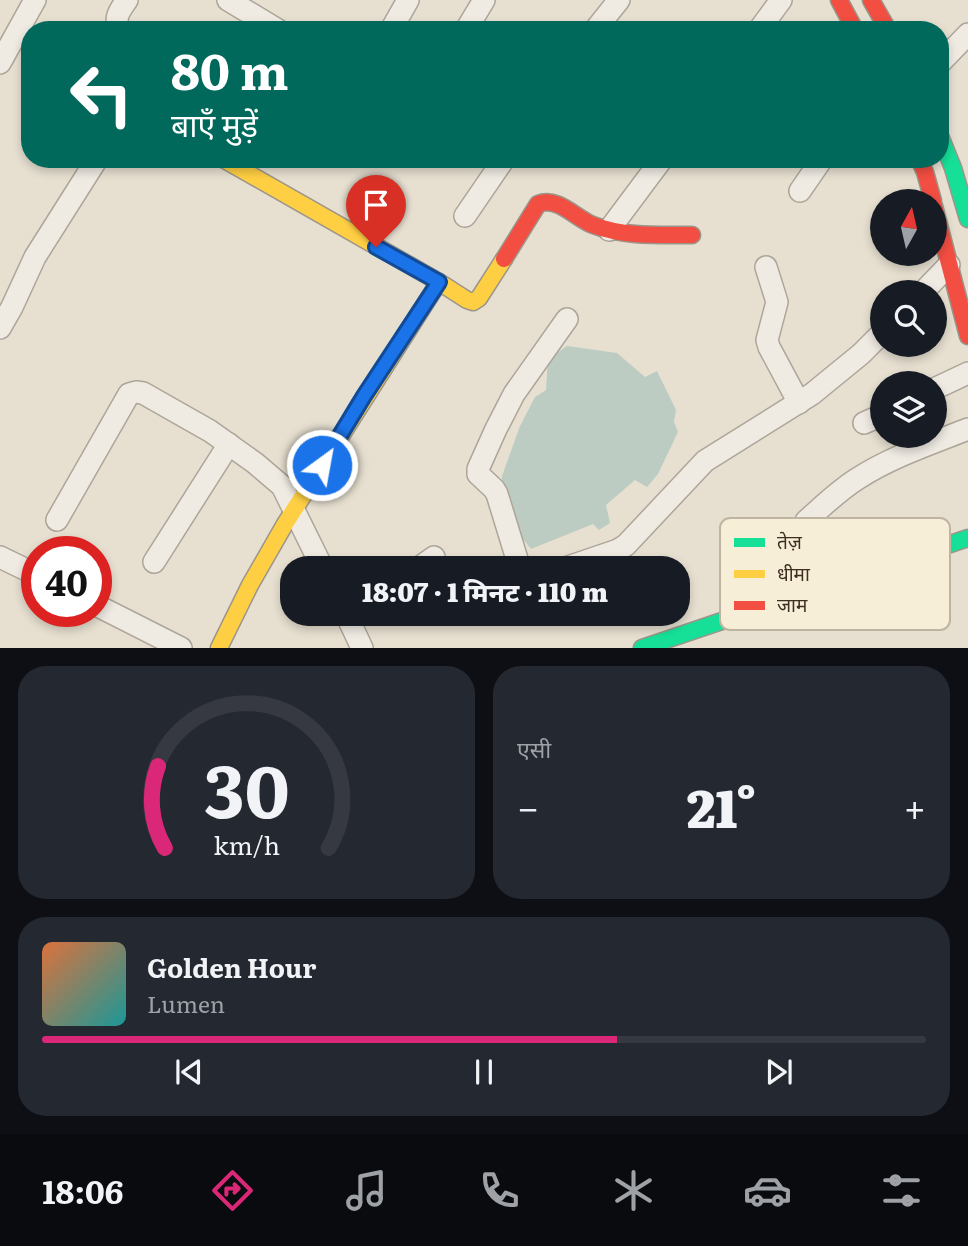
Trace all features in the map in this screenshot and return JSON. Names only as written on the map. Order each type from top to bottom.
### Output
[{"type":"main road","points":[[839,0],[850,21]]},
{"type":"main road","points":[[871,0],[883,21]]},
{"type":"main road","points":[[949,158],[968,219]]},
{"type":"main road","points":[[239,168],[473,302],[480,298],[538,204],[543,201],[551,201],[586,222],[609,230],[648,235],[692,236]]},
{"type":"main road","points":[[923,168],[930,189]]},
{"type":"main road","points":[[947,257],[968,336]]},
{"type":"main road","points":[[219,648],[236,609],[294,510],[439,282]]},
{"type":"main road","points":[[950,544],[968,538]]},
{"type":"main road","points":[[642,648],[720,622]]},
{"type":"street","points":[[23,21],[35,0]]},
{"type":"street","points":[[116,21],[127,0]]},
{"type":"street","points":[[228,0],[263,21]]},
{"type":"street","points":[[396,21],[408,0]]},
{"type":"street","points":[[471,21],[484,0]]},
{"type":"street","points":[[603,21],[619,0]]},
{"type":"street","points":[[766,21],[781,0]]},
{"type":"street","points":[[0,63],[21,25]]},
{"type":"street","points":[[949,54],[968,34]]},
{"type":"street","points":[[0,328],[36,257],[91,168]]},
{"type":"street","points":[[465,216],[496,168]]},
{"type":"street","points":[[609,230],[655,168]]},
{"type":"street","points":[[800,191],[816,168]]},
{"type":"street","points":[[935,280],[949,265]]},
{"type":"street","points":[[766,267],[777,302],[767,340],[799,403]]},
{"type":"street","points":[[516,556],[497,494],[478,474],[478,469],[514,394],[566,319]]},
{"type":"street","points":[[600,556],[626,545],[705,461],[812,394],[870,344]]},
{"type":"street","points":[[947,383],[968,373]]},
{"type":"street","points":[[57,520],[129,394],[136,392],[143,393],[210,431],[282,486],[317,556]]},
{"type":"street","points":[[810,518],[854,481],[877,467],[968,429]]},
{"type":"street","points":[[154,562],[229,444]]},
{"type":"street","points":[[0,557],[21,567]]},
{"type":"street","points":[[112,613],[181,648]]},
{"type":"street","points":[[352,626],[362,648]]},
{"type":"shaded area","points":[[567,346],[617,353],[645,377],[657,371],[676,410],[674,422],[678,432],[658,474],[647,487],[635,480],[606,505],[610,523],[599,530],[593,524],[531,549],[501,511],[502,476],[520,426],[535,397],[546,390],[548,359]]},
{"type":"traffic: fast","points":[[949,158],[968,219]]},
{"type":"traffic: fast","points":[[950,544],[968,538]]},
{"type":"traffic: fast","points":[[642,648],[720,622]]},
{"type":"traffic: slow","points":[[239,168],[467,300],[473,302],[479,298],[504,259]]},
{"type":"traffic: slow","points":[[219,648],[250,585],[285,524],[439,282]]},
{"type":"traffic: jam","points":[[839,0],[850,21]]},
{"type":"traffic: jam","points":[[871,0],[883,21]]},
{"type":"traffic: jam","points":[[923,168],[930,189]]},
{"type":"traffic: jam","points":[[504,259],[538,204],[545,202],[559,205],[593,225],[617,232],[692,235]]},
{"type":"traffic: jam","points":[[947,256],[968,336]]},
{"type":"route","points":[[322,465],[439,282],[376,247]]}]
